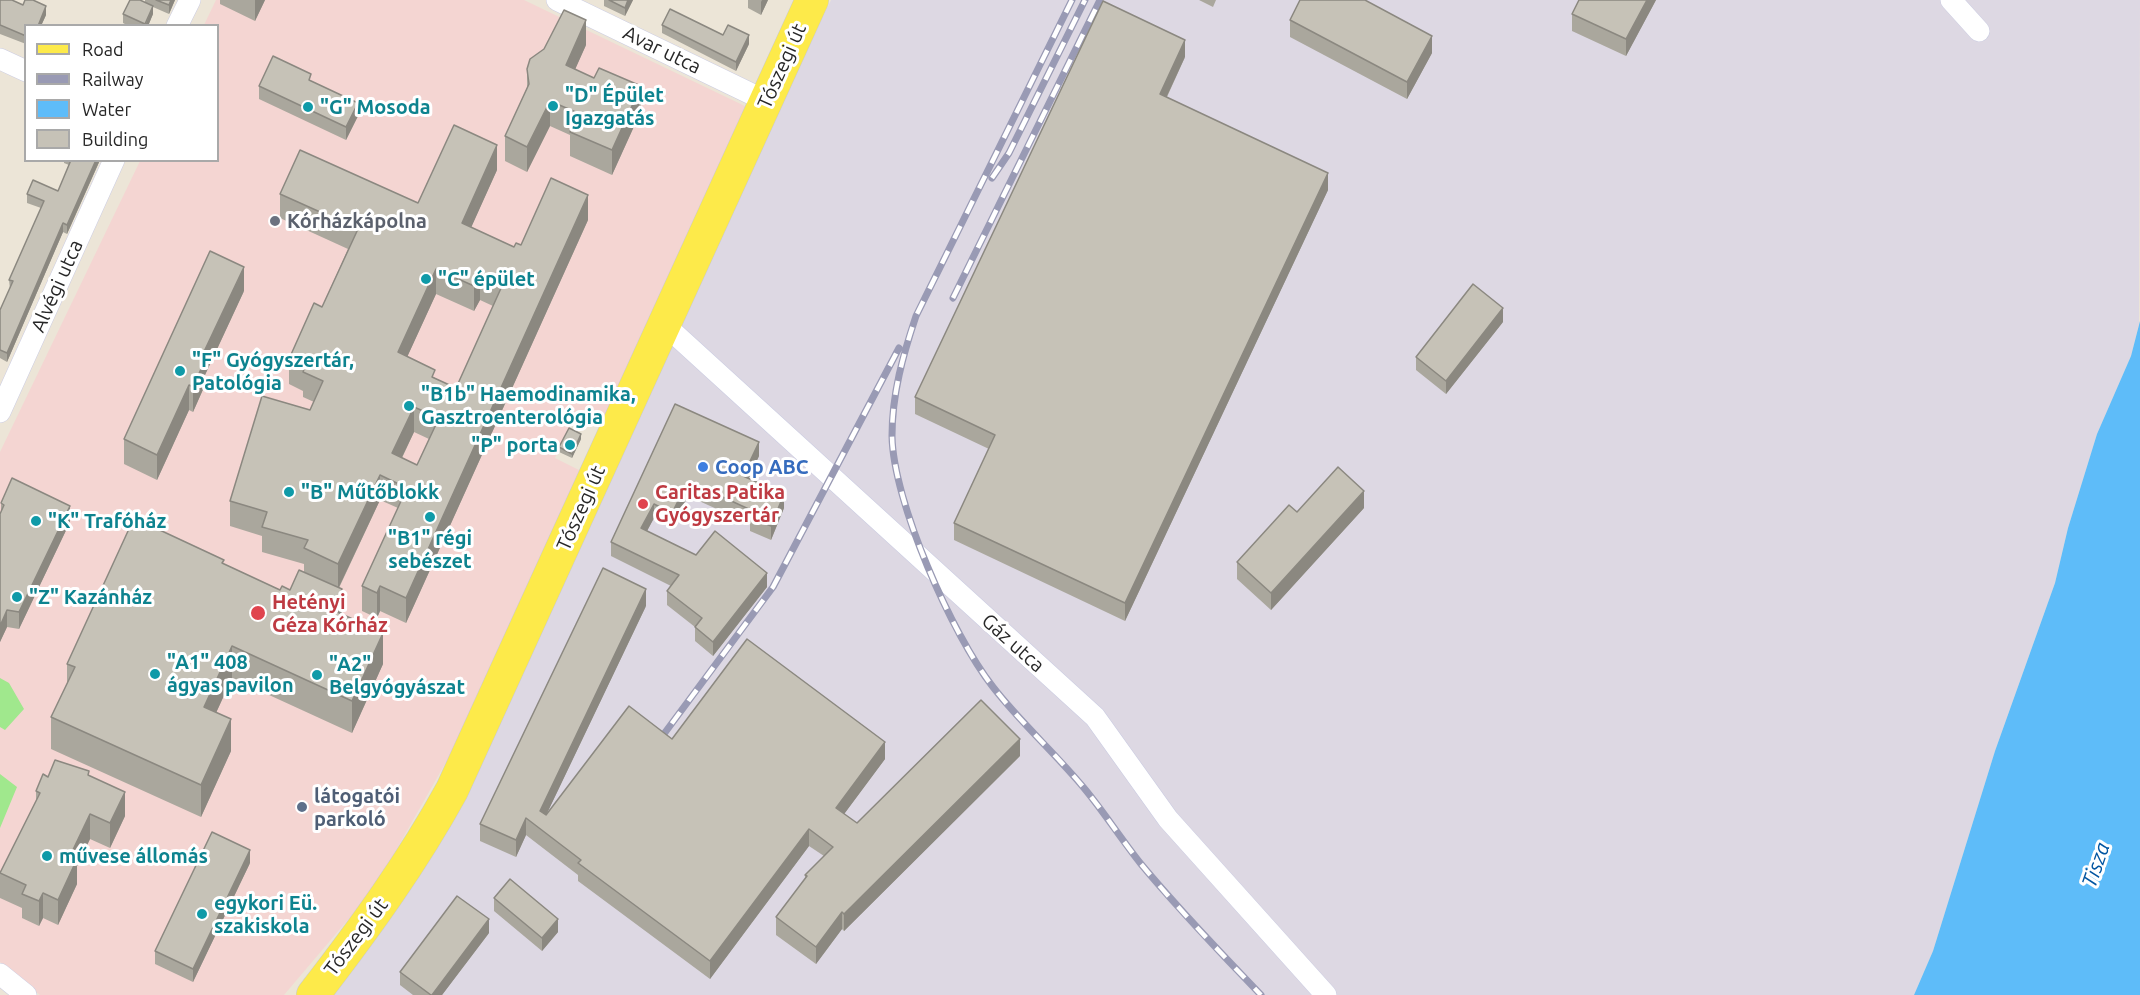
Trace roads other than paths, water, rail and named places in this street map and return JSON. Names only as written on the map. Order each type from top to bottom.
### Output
[{"type":"main road","name":"Tószegi út","points":[[313,995],[376,913],[422,844],[452,790],[812,0]]},
{"type":"street","points":[[178,24],[190,0]]},
{"type":"street","name":"Avar utca","points":[[557,0],[766,101]]},
{"type":"street","points":[[1951,0],[1979,31]]},
{"type":"street","points":[[0,59],[24,70]]},
{"type":"street","name":"Alvégi utca","points":[[0,412],[5,386],[113,162]]},
{"type":"street","name":"Gáz utca","points":[[665,325],[1095,717],[1168,819],[1326,995]]},
{"type":"street","points":[[0,974],[26,995]]},
{"type":"water","name":"Tisza","points":[[2140,321],[2140,995],[1914,995],[1933,951],[1995,751],[2055,583],[2068,528],[2097,434],[2131,356]]},
{"type":"railway","points":[[1072,0],[916,316],[896,390],[892,420],[895,463],[902,495],[927,566],[943,602],[977,664],[1003,700],[1099,806],[1155,881],[1261,995]]},
{"type":"railway","points":[[992,178],[1009,153],[1085,0]]},
{"type":"railway","points":[[953,298],[1100,0]]},
{"type":"railway","points":[[655,746],[773,587],[899,348]]},
{"type":"place","name":"\"D\" Épület Igazgatás","points":[[553,106]]},
{"type":"place","name":"\"G\" Mosoda","points":[[308,107]]},
{"type":"place","name":"Kórházkápolna","points":[[275,221]]},
{"type":"place","name":"\"C\" épület","points":[[426,279]]},
{"type":"place","name":"\"F\" Gyógyszertár, Patológia","points":[[180,371]]},
{"type":"place","name":"\"B1b\" Haemodinamika, Gasztroenterológia","points":[[409,406]]},
{"type":"place","name":"\"P\" porta","points":[[570,445]]},
{"type":"place","name":"Coop ABC","points":[[703,467]]},
{"type":"place","name":"\"B\" Műtőblokk","points":[[289,492]]},
{"type":"place","name":"Caritas Patika Gyógyszertár","points":[[643,504]]},
{"type":"place","name":"\"B1\" régi sebészet","points":[[430,517]]},
{"type":"place","name":"\"K\" Trafóház","points":[[36,521]]},
{"type":"place","name":"\"Z\" Kazánház","points":[[17,597]]},
{"type":"place","name":"Hetényi Géza Kórház","points":[[258,613]]},
{"type":"place","name":"\"A1\" 408 ágyas pavilon","points":[[155,674]]},
{"type":"place","name":"\"A2\" Belgyógyászat","points":[[317,675]]},
{"type":"place","name":"látogatói parkoló","points":[[302,807]]},
{"type":"place","name":"művese állomás","points":[[47,856]]},
{"type":"place","name":"egykori Eü. szakiskola","points":[[202,914]]}]
